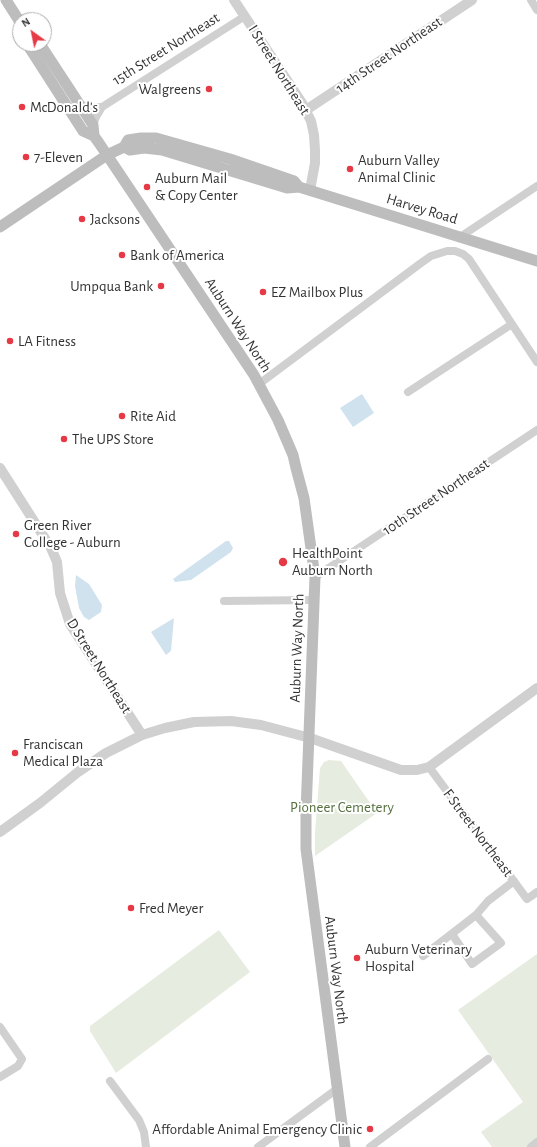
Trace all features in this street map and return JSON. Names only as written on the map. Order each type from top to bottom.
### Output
[{"type":"main road","points":[[6,0],[14,12]]},
{"type":"main road","name":"Auburn Way North","points":[[32,52],[83,131],[94,130]]},
{"type":"main road","name":"Auburn Way North","points":[[45,52],[79,104],[107,155],[259,384],[278,420],[293,455],[304,498],[315,577],[306,818],[307,860],[345,1147]]},
{"type":"main road","name":"Harvey Road","points":[[107,155],[124,147],[128,140],[156,138],[230,159],[294,180],[304,188]]},
{"type":"main road","name":"Harvey Road","points":[[124,147],[130,150],[152,148],[198,160],[287,188],[304,188],[537,261]]},
{"type":"main road","points":[[0,227],[107,155]]},
{"type":"main road","points":[[198,160],[200,155],[222,161],[230,159]]},
{"type":"street","name":"I Street Northeast","points":[[234,0],[306,110],[313,129],[316,150],[315,163],[304,188]]},
{"type":"street","name":"14th Street Northeast","points":[[306,110],[472,0]]},
{"type":"street","points":[[530,0],[537,10]]},
{"type":"street","name":"15th Street Northeast","points":[[102,107],[245,16]]},
{"type":"street","points":[[79,104],[89,107],[102,107],[94,130]]},
{"type":"street","points":[[460,237],[537,186]]},
{"type":"street","points":[[259,384],[421,262],[439,253],[447,251],[455,251],[463,254],[475,266],[537,362]]},
{"type":"street","points":[[408,392],[512,324]]},
{"type":"street","name":"10th Street Northeast","points":[[315,577],[537,430]]},
{"type":"street","name":"D Street Northeast","points":[[0,468],[51,548],[57,562],[60,593],[70,624],[142,735]]},
{"type":"street","points":[[224,601],[314,600]]},
{"type":"street","points":[[0,832],[40,803],[78,772],[106,753],[142,735],[186,724],[231,721],[261,725],[310,738],[400,770],[417,770],[429,767],[537,688]]},
{"type":"street","name":"F Street Northeast","points":[[429,767],[527,899],[537,892]]},
{"type":"street","points":[[422,956],[476,915],[488,901],[514,881]]},
{"type":"street","points":[[452,934],[472,964],[501,943],[476,915]]},
{"type":"street","points":[[0,1027],[22,1058],[18,1066],[0,1077]]},
{"type":"street","points":[[370,1147],[488,1059]]},
{"type":"street","points":[[110,1081],[139,1120],[144,1132],[146,1147]]},
{"type":"street","points":[[258,1147],[337,1089]]},
{"type":"street","points":[[532,1147],[537,1142]]},
{"type":"green space","name":"Pioneer Cemetery","points":[[329,760],[341,761],[377,813],[315,856],[315,833],[320,768],[324,762]]},
{"type":"green space","points":[[219,930],[250,972],[116,1073],[90,1031],[90,1026]]},
{"type":"green space","points":[[537,954],[537,1147],[492,1147],[481,1132],[523,1102],[458,1010]]},
{"type":"water","points":[[362,394],[374,413],[353,427],[340,408]]},
{"type":"water","points":[[226,541],[229,541],[233,548],[231,552],[191,580],[175,582],[173,579]]},
{"type":"water","points":[[76,575],[89,584],[102,605],[101,612],[89,620],[84,617],[79,608],[75,586]]},
{"type":"water","points":[[174,618],[171,651],[166,655],[151,632]]},
{"type":"place","name":"Walgreens","points":[[209,89]]},
{"type":"place","name":"McDonald's","points":[[22,107]]},
{"type":"place","name":"7-Eleven","points":[[26,157]]},
{"type":"place","name":"Auburn Valley Animal Clinic","points":[[350,169]]},
{"type":"place","name":"Auburn Mail & Copy Center","points":[[147,187]]},
{"type":"place","name":"Jacksons","points":[[82,219]]},
{"type":"place","name":"Bank of America","points":[[122,255]]},
{"type":"place","name":"Umpqua Bank","points":[[161,286]]},
{"type":"place","name":"EZ Mailbox Plus","points":[[263,292]]},
{"type":"place","name":"LA Fitness","points":[[10,341]]},
{"type":"place","name":"Rite Aid","points":[[122,416]]},
{"type":"place","name":"The UPS Store","points":[[64,439]]},
{"type":"place","name":"Green River College - Auburn","points":[[16,534]]},
{"type":"place","name":"HealthPoint Auburn North","points":[[283,562]]},
{"type":"place","name":"Franciscan Medical Plaza","points":[[15,753]]},
{"type":"place","name":"Fred Meyer","points":[[131,908]]},
{"type":"place","name":"Auburn Veterinary Hospital","points":[[357,958]]},
{"type":"place","name":"Affordable Animal Emergency Clinic","points":[[370,1129]]}]
